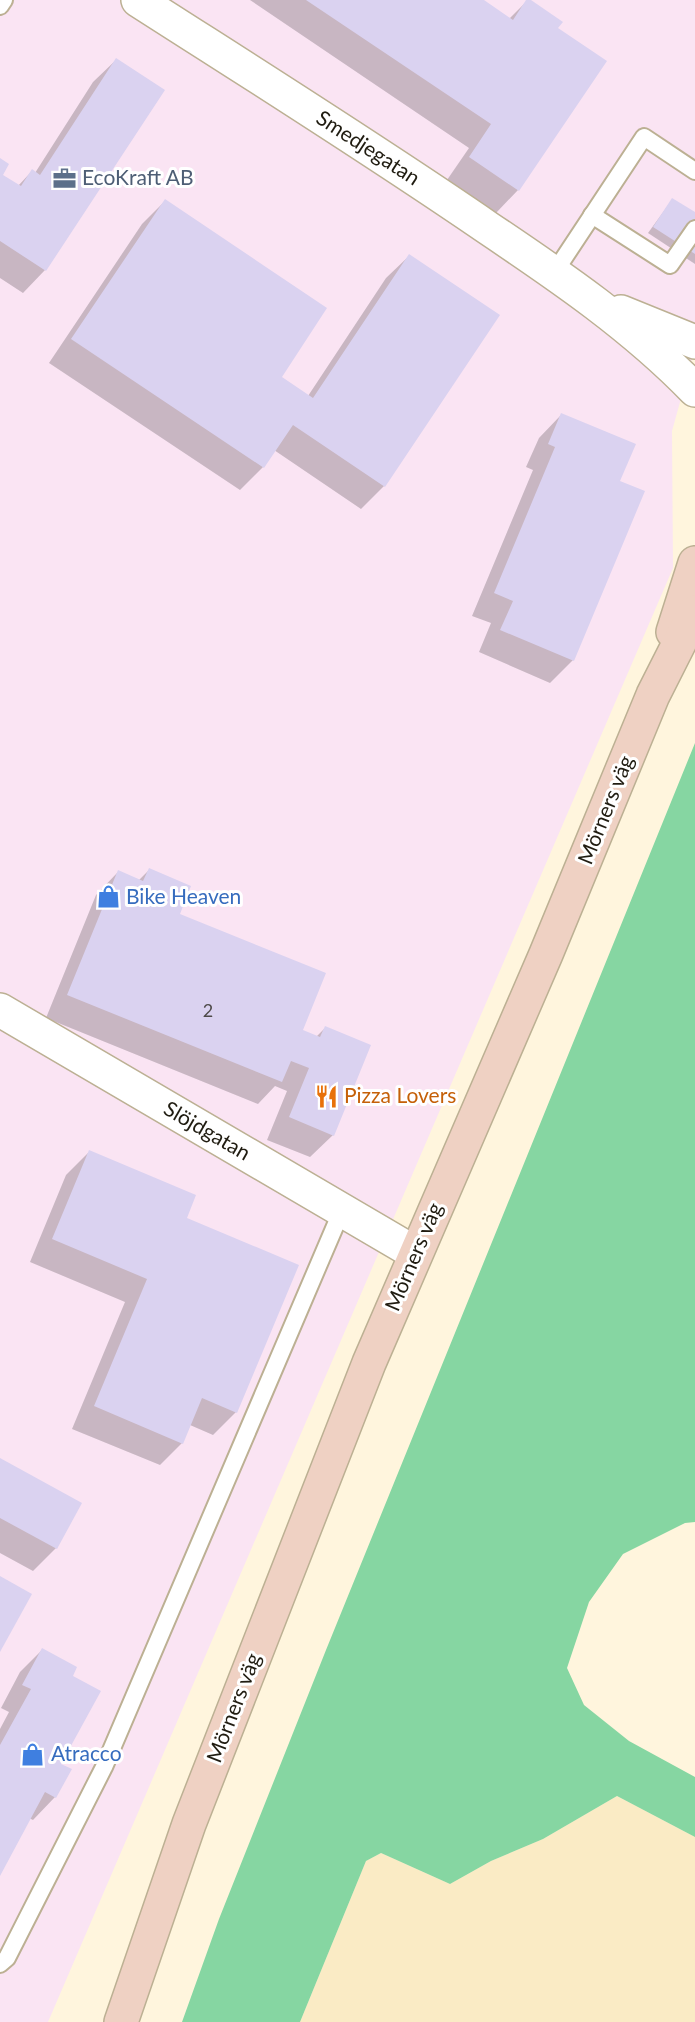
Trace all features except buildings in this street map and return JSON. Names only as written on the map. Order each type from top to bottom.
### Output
[{"type":"main road","name":"Mörners väg","points":[[653,695],[695,562]]},
{"type":"main road","name":"Mörners väg","points":[[121,2022],[189,1824],[360,1385],[550,944],[653,695],[695,612]]},
{"type":"main road","name":"Mörners väg","points":[[98,2022],[189,1824]]},
{"type":"street","name":"Smedjegatan","points":[[138,0],[422,182],[595,301],[695,390]]},
{"type":"street","name":"Smedjegatan","points":[[595,301],[695,342]]},
{"type":"street","name":"Slöjdgatan","points":[[0,1010],[415,1253]]},
{"type":"lane","points":[[0,6],[4,0]]},
{"type":"lane","points":[[554,273],[644,136],[695,171]]},
{"type":"lane","points":[[592,215],[670,265],[695,229]]},
{"type":"lane","points":[[0,1964],[7,1958],[104,1767],[342,1210]]},
{"type":"shaded area","points":[[0,0],[695,0],[695,348],[672,431],[673,568],[48,2022],[0,2022]]},
{"type":"shaded area","points":[[617,1796],[695,1837],[695,2022],[300,2022],[366,1861],[381,1853],[450,1884],[491,1861],[543,1839]]},
{"type":"green space","points":[[695,743],[695,1522],[685,1523],[623,1554],[589,1602],[567,1668],[584,1705],[629,1741],[695,1777],[695,1837],[617,1796],[543,1839],[491,1861],[450,1884],[381,1853],[366,1861],[300,2022],[182,2022],[219,1919],[326,1650]]},
{"type":"place","name":"EcoKraft AB","points":[[64,178]]},
{"type":"place","name":"Bike Heaven","points":[[108,897]]},
{"type":"place","name":"Pizza Lovers","points":[[326,1096]]},
{"type":"place","name":"Atracco","points":[[33,1754]]}]
